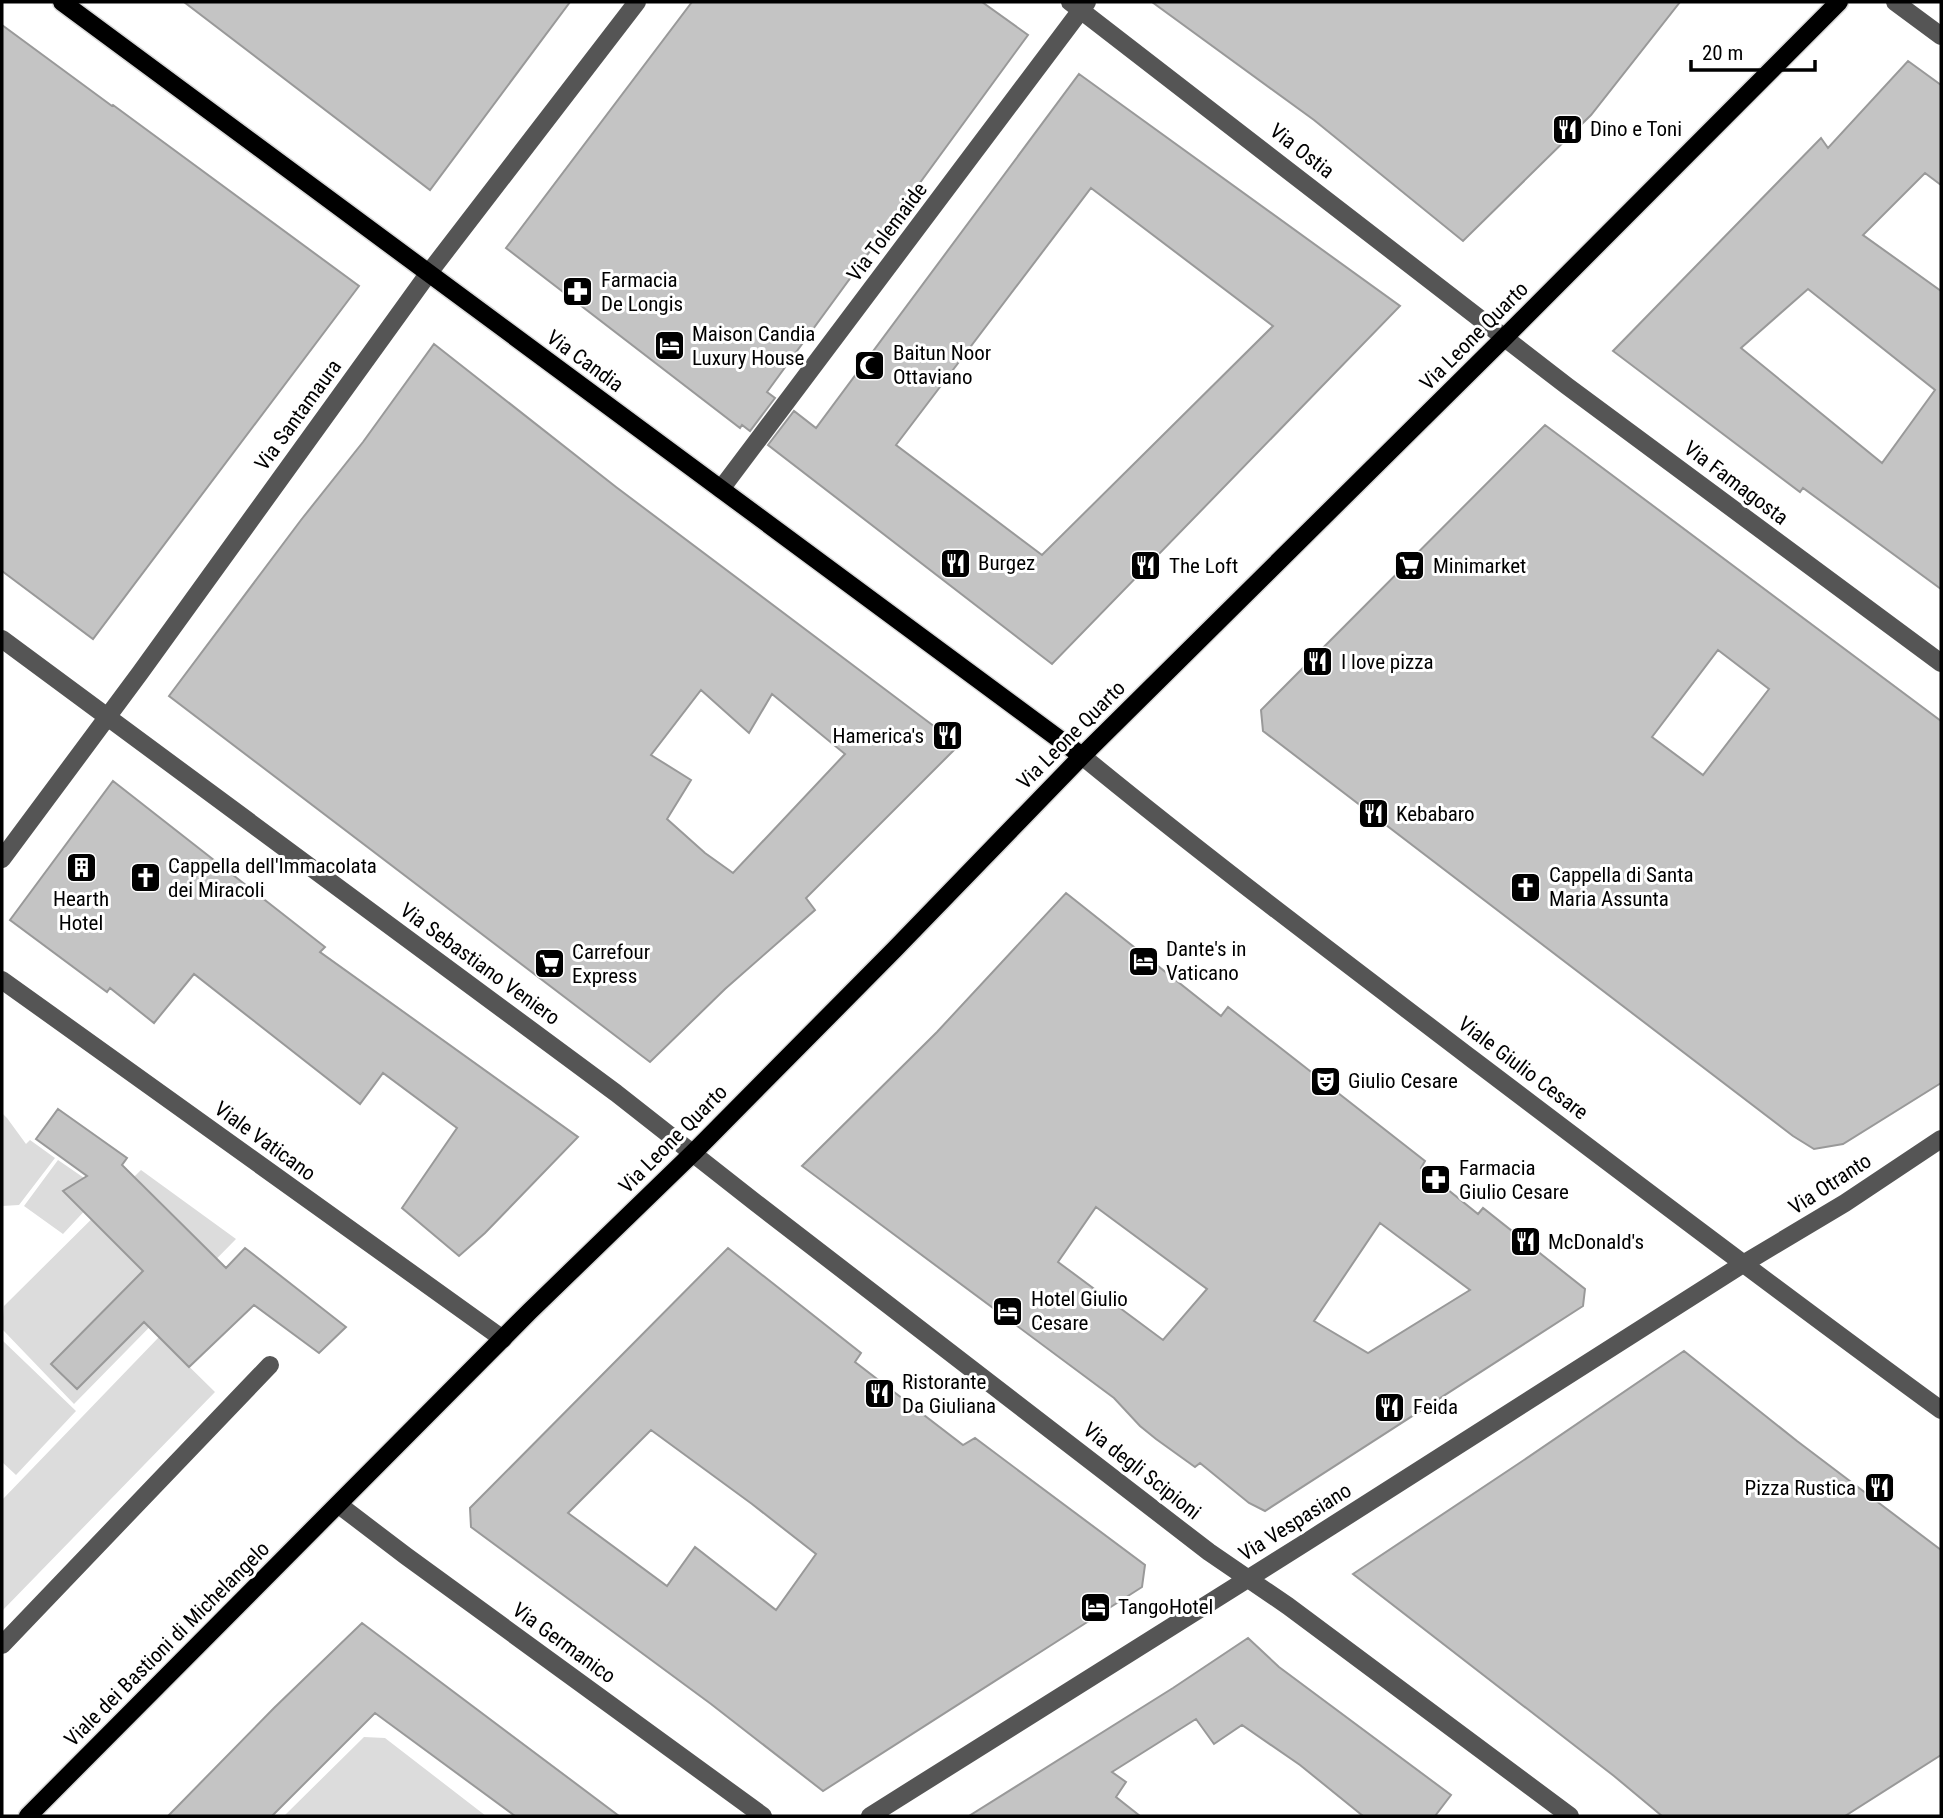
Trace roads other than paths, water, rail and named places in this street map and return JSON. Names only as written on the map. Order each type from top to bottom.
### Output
[{"type":"main road","name":"Via Candia","points":[[62,2],[1082,756]]},
{"type":"main road","name":"Via Leone Quarto","points":[[339,1504],[694,1152],[1082,756],[1506,337],[1839,2]]},
{"type":"main road","name":"Viale dei Bastioni di Michelangelo","points":[[28,1816],[339,1504]]},
{"type":"street","name":"Via Santamaura","points":[[2,859],[428,274],[636,2]]},
{"type":"street","points":[[1895,2],[1941,36]]},
{"type":"street","name":"Via Ostia","points":[[1080,5],[1506,337]]},
{"type":"street","name":"Via Tolemaide","points":[[721,489],[1080,5]]},
{"type":"street","name":"Via Famagosta","points":[[1506,337],[1567,386],[1941,663]]},
{"type":"street","name":"Via Sebastiano Veniero","points":[[2,639],[694,1152]]},
{"type":"street","name":"Viale Giulio Cesare","points":[[1082,756],[1161,821],[1742,1264],[1941,1410]]},
{"type":"street","name":"Viale Vaticano","points":[[2,980],[503,1339]]},
{"type":"street","name":"Via Otranto","points":[[1742,1264],[1845,1203],[1941,1139]]},
{"type":"street","name":"Via degli Scipioni","points":[[694,1152],[767,1212],[1209,1552],[1570,1816]]},
{"type":"street","name":"Via Vespasiano","points":[[870,1816],[1742,1264]]},
{"type":"street","points":[[2,1645],[270,1365]]},
{"type":"street","name":"Via Germanico","points":[[339,1504],[405,1556],[763,1816]]},
{"type":"place","name":"Dino e Toni","points":[[1567,129]]},
{"type":"place","name":"Farmacia De Longis","points":[[578,292]]},
{"type":"place","name":"Maison Candia Luxury House","points":[[669,346]]},
{"type":"place","name":"Baitun Noor Ottaviano","points":[[870,365]]},
{"type":"place","name":"Burgez","points":[[955,563]]},
{"type":"place","name":"The Loft","points":[[1146,566]]},
{"type":"place","name":"Minimarket","points":[[1410,566]]},
{"type":"place","name":"I love pizza","points":[[1318,662]]},
{"type":"place","name":"Hamerica's","points":[[947,736]]},
{"type":"place","name":"Kebabaro","points":[[1373,814]]},
{"type":"place","name":"Hearth Hotel","points":[[81,867]]},
{"type":"place","name":"Cappella dell'Immacolata dei Miracoli","points":[[145,878]]},
{"type":"place","name":"Cappella di Santa Maria Assunta","points":[[1526,887]]},
{"type":"place","name":"Dante's in Vaticano","points":[[1143,961]]},
{"type":"place","name":"Carrefour Express","points":[[549,964]]},
{"type":"place","name":"Giulio Cesare","points":[[1325,1081]]},
{"type":"place","name":"Farmacia Giulio Cesare","points":[[1436,1180]]},
{"type":"place","name":"McDonald's","points":[[1525,1242]]},
{"type":"place","name":"Hotel Giulio Cesare","points":[[1008,1311]]},
{"type":"place","name":"Ristorante Da Giuliana","points":[[879,1394]]},
{"type":"place","name":"Feida","points":[[1390,1407]]},
{"type":"place","name":"Pizza Rustica","points":[[1879,1488]]},
{"type":"place","name":"TangoHotel","points":[[1095,1607]]}]
